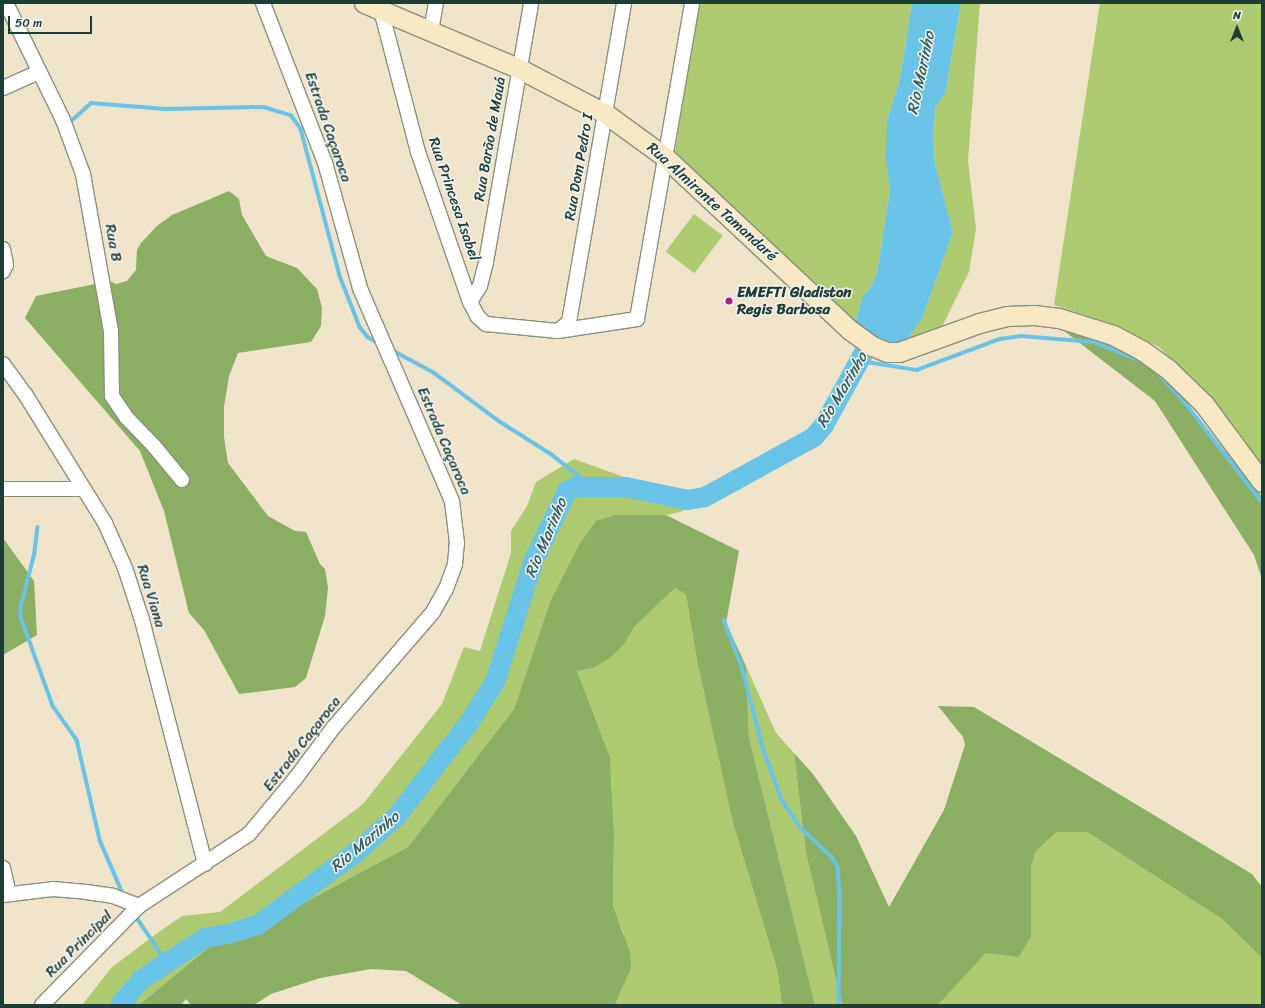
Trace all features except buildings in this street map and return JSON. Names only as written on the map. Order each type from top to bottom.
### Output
[{"type":"main road","name":"Rua Almirante Tamandaré","points":[[372,6],[520,69],[606,114],[665,157],[850,330],[882,351],[899,352],[915,348],[955,331],[1007,316],[1034,315],[1059,318],[1113,335],[1143,351],[1170,370],[1204,404],[1262,482]]},
{"type":"street","name":"Rua B","points":[[6,3],[38,72],[63,120],[83,174],[111,331],[112,396],[127,418],[154,446],[182,480]]},
{"type":"street","name":"Estrada Caçaroca","points":[[140,906],[249,834],[266,816],[333,728],[410,641],[433,612],[446,589],[455,564],[457,543],[452,501],[360,288],[344,240],[325,163],[263,3]]},
{"type":"street","points":[[431,31],[436,3]]},
{"type":"street","name":"Rua Barão de Mauá","points":[[470,302],[484,275],[531,3]]},
{"type":"street","name":"Rua Dom Pedro I","points":[[558,331],[569,322],[624,3]]},
{"type":"street","points":[[665,157],[692,3]]},
{"type":"street","name":"Rua Princesa Isabel","points":[[372,6],[418,152],[470,302],[480,320],[486,324],[558,331],[637,320],[665,157]]},
{"type":"street","points":[[3,88],[38,72]]},
{"type":"street","points":[[3,249],[6,265],[3,271]]},
{"type":"street","name":"Rua Viana","points":[[3,364],[25,394],[105,523],[125,568],[142,620],[205,864]]},
{"type":"street","points":[[3,490],[83,489]]},
{"type":"street","points":[[3,868],[6,894],[53,889],[112,896],[140,906]]},
{"type":"street","name":"Rua Principal","points":[[42,1005],[140,906]]},
{"type":"green space","points":[[698,3],[912,3],[900,79],[887,120],[890,191],[877,273],[869,290],[863,295],[855,323],[674,159]]},
{"type":"green space","points":[[961,3],[980,3],[968,160],[976,229],[969,272],[938,335],[903,345],[922,319],[953,232],[935,164],[933,132],[936,106],[945,94]]},
{"type":"green space","points":[[1100,3],[1262,3],[1262,466],[1205,395],[1159,347],[1109,323],[1054,305]]},
{"type":"green space","points":[[229,191],[239,199],[242,215],[266,256],[297,268],[317,289],[322,308],[321,326],[311,342],[238,353],[229,376],[224,407],[224,437],[228,463],[268,516],[295,531],[306,532],[320,564],[325,569],[328,588],[325,616],[306,678],[295,687],[239,694],[204,630],[189,613],[164,511],[140,451],[25,318],[36,296],[110,281],[116,284],[127,281],[136,270],[137,250],[141,243],[157,226],[172,215]]},
{"type":"green space","points":[[694,214],[723,236],[694,273],[666,252]]},
{"type":"green space","points":[[1059,327],[1102,341],[1148,362],[1190,408],[1262,497],[1262,579],[1254,555],[1155,401]]},
{"type":"green space","points":[[574,459],[663,491],[705,499],[680,512],[666,515],[615,515],[550,602],[514,709],[408,847],[302,904],[208,948],[139,1005],[82,1005],[111,968],[156,934],[182,916],[220,912],[363,804],[442,704],[464,647],[480,651],[511,553],[511,531],[527,506],[536,482]]},
{"type":"green space","points":[[615,515],[666,515],[739,551],[726,623],[746,666],[749,738],[815,1005],[782,1005],[777,969],[733,823],[697,661],[686,594],[675,588],[634,627],[625,643],[611,657],[593,668],[577,671],[610,757],[614,834],[613,906],[630,952],[631,968],[615,1004],[462,1005],[406,971],[371,969],[320,978],[271,994],[254,1005],[191,1005],[186,999],[181,1005],[139,1005],[208,948],[302,904],[408,847],[514,709],[550,602],[579,545],[596,521]]},
{"type":"green space","points":[[3,538],[34,581],[37,635],[3,655]]},
{"type":"green space","points":[[675,588],[686,593],[697,661],[733,823],[777,969],[782,1005],[584,1005],[615,1004],[624,934],[613,907],[614,834],[610,757],[577,671],[593,668],[625,643],[634,627]]},
{"type":"green space","points":[[746,666],[776,733],[794,753],[806,853],[842,1005],[815,1005],[749,738]]},
{"type":"green space","points":[[938,706],[974,707],[1252,874],[1262,887],[1262,958],[1222,919],[1087,832],[1057,832],[1036,851],[1031,867],[1031,936],[1019,957],[986,953],[938,1005],[842,1005],[806,853],[794,753],[813,774],[856,836],[889,907],[944,810],[965,745],[963,737]]},
{"type":"green space","points":[[1057,832],[1087,832],[1222,919],[1262,958],[1262,1005],[938,1005],[986,953],[1031,936],[1031,867],[1036,851]]},
{"type":"water","points":[[912,3],[961,3],[945,94],[936,106],[933,132],[935,164],[953,232],[922,319],[903,345],[882,343],[855,323],[863,295],[869,290],[877,273],[890,191],[886,159],[887,120],[900,79]]},
{"type":"waterway","points":[[68,124],[91,103],[165,109],[264,107],[291,115],[301,129],[340,276],[360,327],[368,337],[380,344]]},
{"type":"waterway","name":"Rio Marinho","points":[[120,1005],[142,979],[205,938],[228,934],[258,925],[359,850],[397,816],[469,723],[495,682],[534,560],[567,491],[576,487],[626,487],[687,500],[705,497],[814,437],[824,425],[877,329]]},
{"type":"waterway","points":[[860,361],[917,370],[1000,339],[1021,336],[1094,342],[1143,362]]},
{"type":"waterway","points":[[392,350],[433,372],[499,421],[551,454],[593,487]]},
{"type":"waterway","points":[[1156,371],[1184,401],[1262,502]]},
{"type":"waterway","points":[[38,527],[35,553],[21,607],[21,617],[53,706],[77,740],[100,840],[124,896]]},
{"type":"waterway","points":[[724,620],[742,667],[764,751],[782,800],[800,827],[832,857],[838,867],[840,896],[839,1005]]},
{"type":"waterway","points":[[135,915],[166,961]]},
{"type":"place","name":"EMEFTI Gladiston Regis Barbosa","points":[[729,301]]}]
